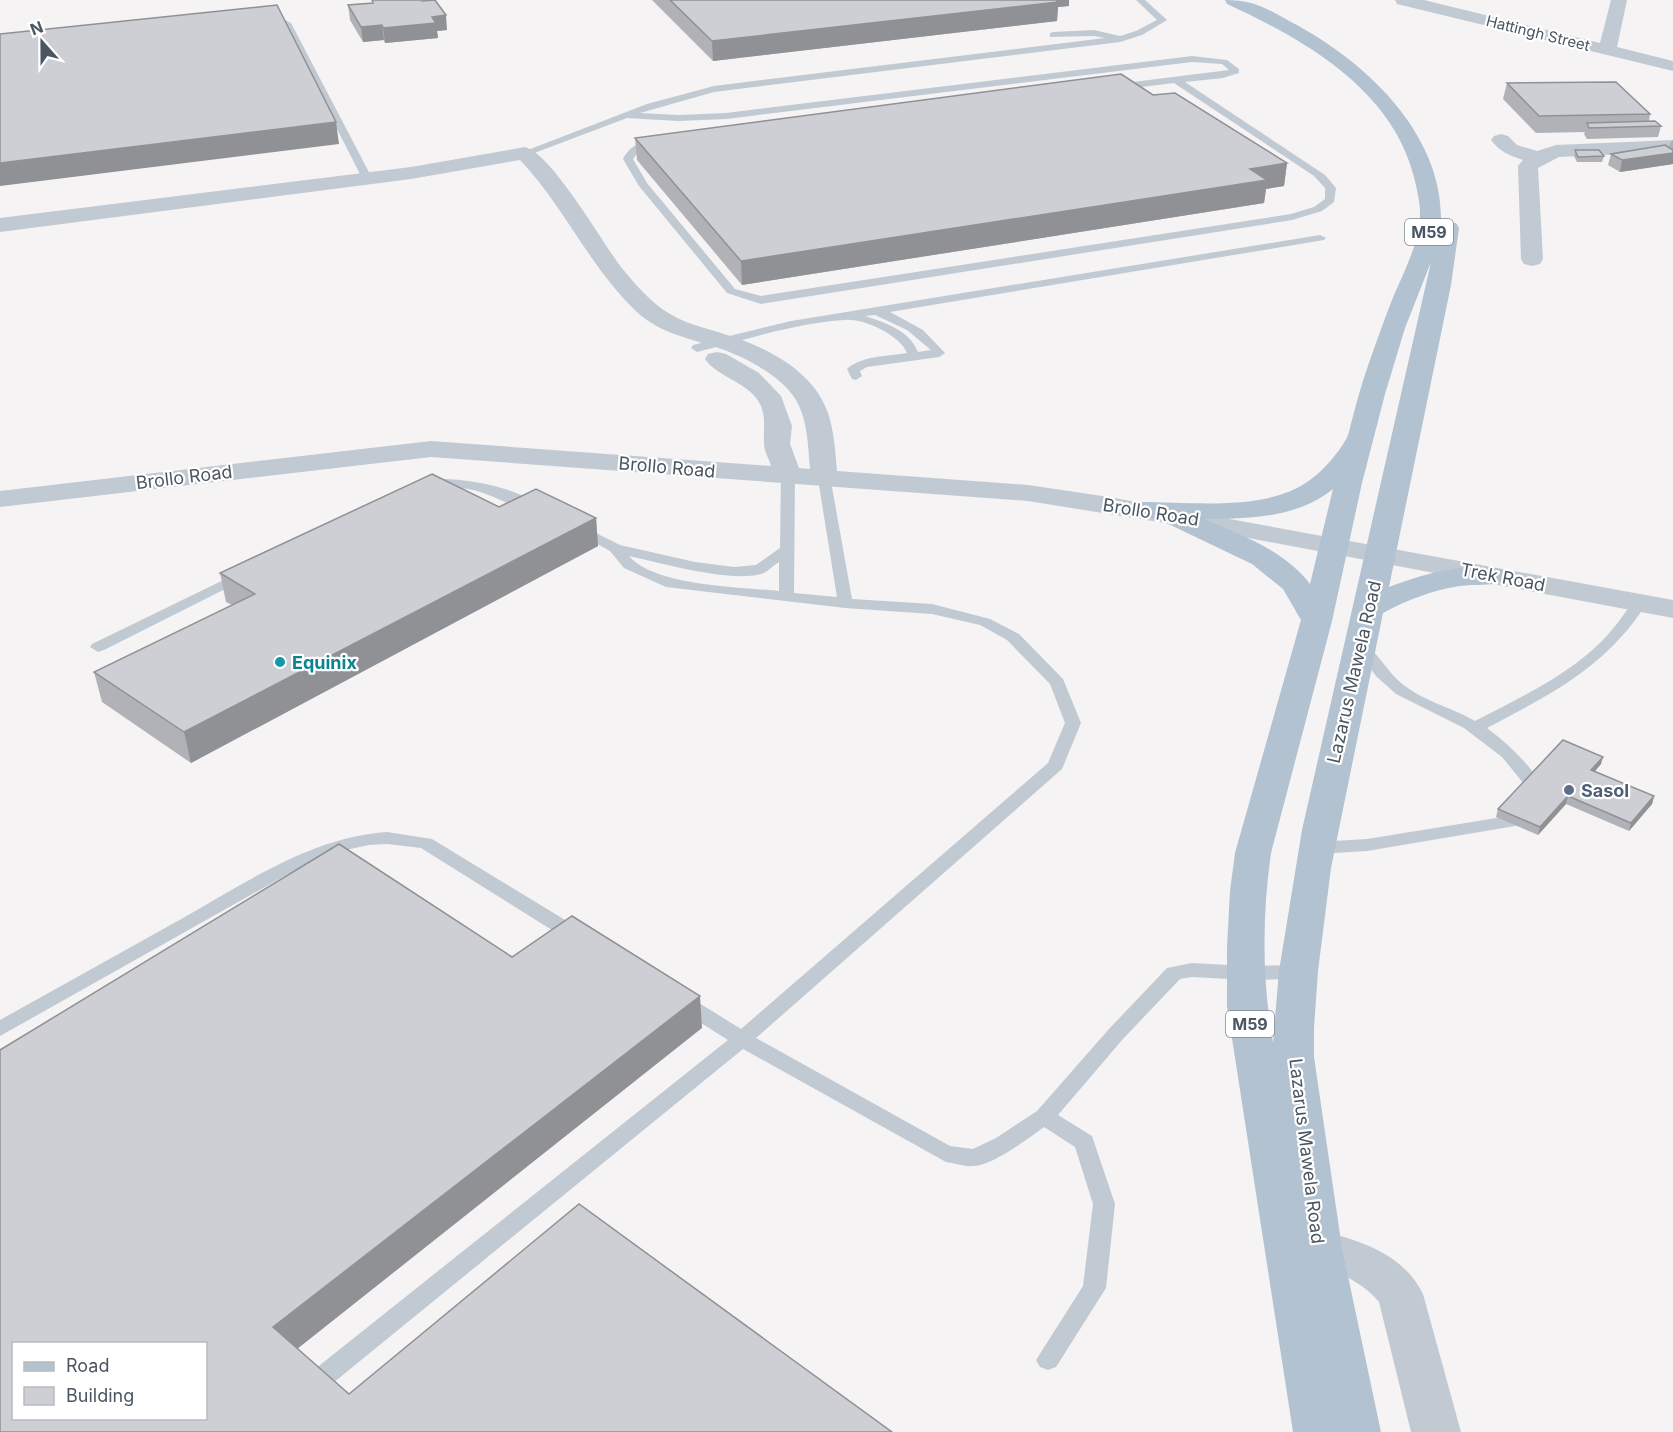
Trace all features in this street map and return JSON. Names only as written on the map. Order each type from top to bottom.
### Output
[{"type":"main road","name":"M59","points":[[1233,0],[1302,34],[1349,69],[1377,95],[1402,126],[1424,171],[1431,201],[1431,220],[1424,256],[1384,354],[1359,438],[1333,543],[1317,621]]},
{"type":"main road","name":"Lazarus Mawela Road","points":[[1254,0],[1328,42],[1380,84],[1418,128],[1434,156],[1447,198],[1449,217],[1440,285],[1361,646],[1337,743],[1317,848],[1298,972],[1293,1025],[1294,1057],[1319,1248],[1356,1432]]},
{"type":"main road","points":[[1140,510],[1242,508],[1285,503],[1300,498],[1330,477],[1359,438]]},
{"type":"main road","points":[[1170,515],[1241,547],[1289,578],[1317,621]]},
{"type":"main road","points":[[1369,609],[1384,600],[1415,588],[1473,575],[1493,576]]},
{"type":"main road","name":"Lazarus Mawela Road","points":[[1317,621],[1253,853],[1244,942],[1247,1006],[1318,1432]]},
{"type":"street","name":"Hattingh Street","points":[[1403,0],[1673,66]]},
{"type":"street","points":[[1607,50],[1619,0]]},
{"type":"street","points":[[1501,140],[1510,149],[1538,158]]},
{"type":"street","points":[[1532,259],[1528,166],[1538,158],[1556,151],[1673,146]]},
{"type":"street","points":[[0,225],[439,169],[525,153],[546,173],[631,293],[647,309],[750,378],[772,401],[779,426],[777,444],[788,476]]},
{"type":"street","points":[[691,339],[722,341],[773,365],[793,380],[807,395],[817,422],[825,478]]},
{"type":"street","name":"Brollo Road","points":[[0,499],[431,449],[1028,493],[1333,543]]},
{"type":"street","name":"Trek Road","points":[[1333,543],[1493,576],[1673,609]]},
{"type":"street","points":[[1319,1248],[1359,1259],[1391,1282],[1400,1293],[1436,1432]]},
{"type":"lane","points":[[525,153],[626,115],[714,89],[1119,39],[1139,33],[1163,20],[1140,0]]},
{"type":"lane","points":[[258,13],[287,22],[366,178]]},
{"type":"lane","points":[[1053,35],[1094,33],[1119,39]]},
{"type":"lane","points":[[626,115],[678,118],[726,116],[1192,59],[1224,62],[1236,71],[1232,74],[1102,89]]},
{"type":"lane","points":[[667,141],[636,148],[630,152],[628,159],[643,184],[731,291],[761,300],[1292,217],[1318,209],[1330,200],[1332,190],[1330,183],[1177,81]]},
{"type":"lane","points":[[722,341],[791,325],[956,296],[1320,238]]},
{"type":"lane","points":[[856,376],[853,369],[864,364],[939,353],[927,338],[910,326],[877,311]]},
{"type":"lane","points":[[848,316],[893,331],[913,349],[914,357]]},
{"type":"lane","points":[[786,594],[788,476]]},
{"type":"lane","points":[[825,478],[845,603]]},
{"type":"lane","points":[[412,491],[433,484],[465,483],[501,491],[542,512]]},
{"type":"lane","points":[[563,522],[615,548],[695,566],[734,571],[760,569],[787,549]]},
{"type":"lane","points":[[324,1376],[742,1039],[1056,765],[1073,723],[1057,682],[1013,637],[985,622],[932,609],[845,603],[786,594],[666,583],[629,565],[615,548]]},
{"type":"lane","points":[[98,647],[255,569]]},
{"type":"lane","points":[[1475,728],[1586,663],[1622,631],[1639,603]]},
{"type":"lane","points":[[1361,646],[1379,671],[1396,687],[1418,701],[1475,728],[1512,759],[1530,780]]},
{"type":"lane","points":[[1317,848],[1367,845],[1509,822]]},
{"type":"lane","points":[[0,1029],[282,870],[321,852],[357,840],[401,837],[426,843],[600,950]]},
{"type":"lane","points":[[671,994],[742,1039],[946,1154],[975,1158],[1004,1144],[1044,1117],[1174,972],[1192,970],[1246,973],[1298,972]]},
{"type":"lane","points":[[1044,1117],[1084,1142],[1104,1204],[1094,1288],[1048,1360]]},
{"type":"building","points":[[372,0],[435,0],[446,15],[432,17],[436,23],[383,28],[382,25],[361,27],[348,5],[373,3]]},
{"type":"building","points":[[670,0],[1056,0],[1058,2],[712,41]]},
{"type":"building","points":[[277,5],[336,122],[0,163],[0,34]]},
{"type":"building","points":[[1121,74],[1153,95],[1175,93],[1287,163],[1250,169],[1267,180],[741,261],[635,138]]},
{"type":"building","points":[[1616,82],[1650,114],[1539,116],[1507,83]]},
{"type":"building","points":[[1655,121],[1661,126],[1589,128],[1587,123]]},
{"type":"building","points":[[1665,145],[1673,150],[1673,153],[1622,160],[1611,154]]},
{"type":"building","points":[[1575,150],[1599,150],[1604,156],[1578,157]]},
{"type":"building","name":"Equinix","points":[[432,474],[499,507],[536,489],[596,518],[184,732],[94,672],[255,594],[220,573]]},
{"type":"building","points":[[1563,740],[1603,757],[1591,770],[1654,796],[1631,823],[1568,796],[1540,827],[1498,809]]},
{"type":"building","points":[[339,844],[512,957],[572,916],[700,996],[273,1327],[349,1394],[579,1204],[892,1432],[0,1432],[0,1050]]},
{"type":"place","name":"Equinix","points":[[280,662]]},
{"type":"place","name":"Sasol","points":[[1569,790]]}]
